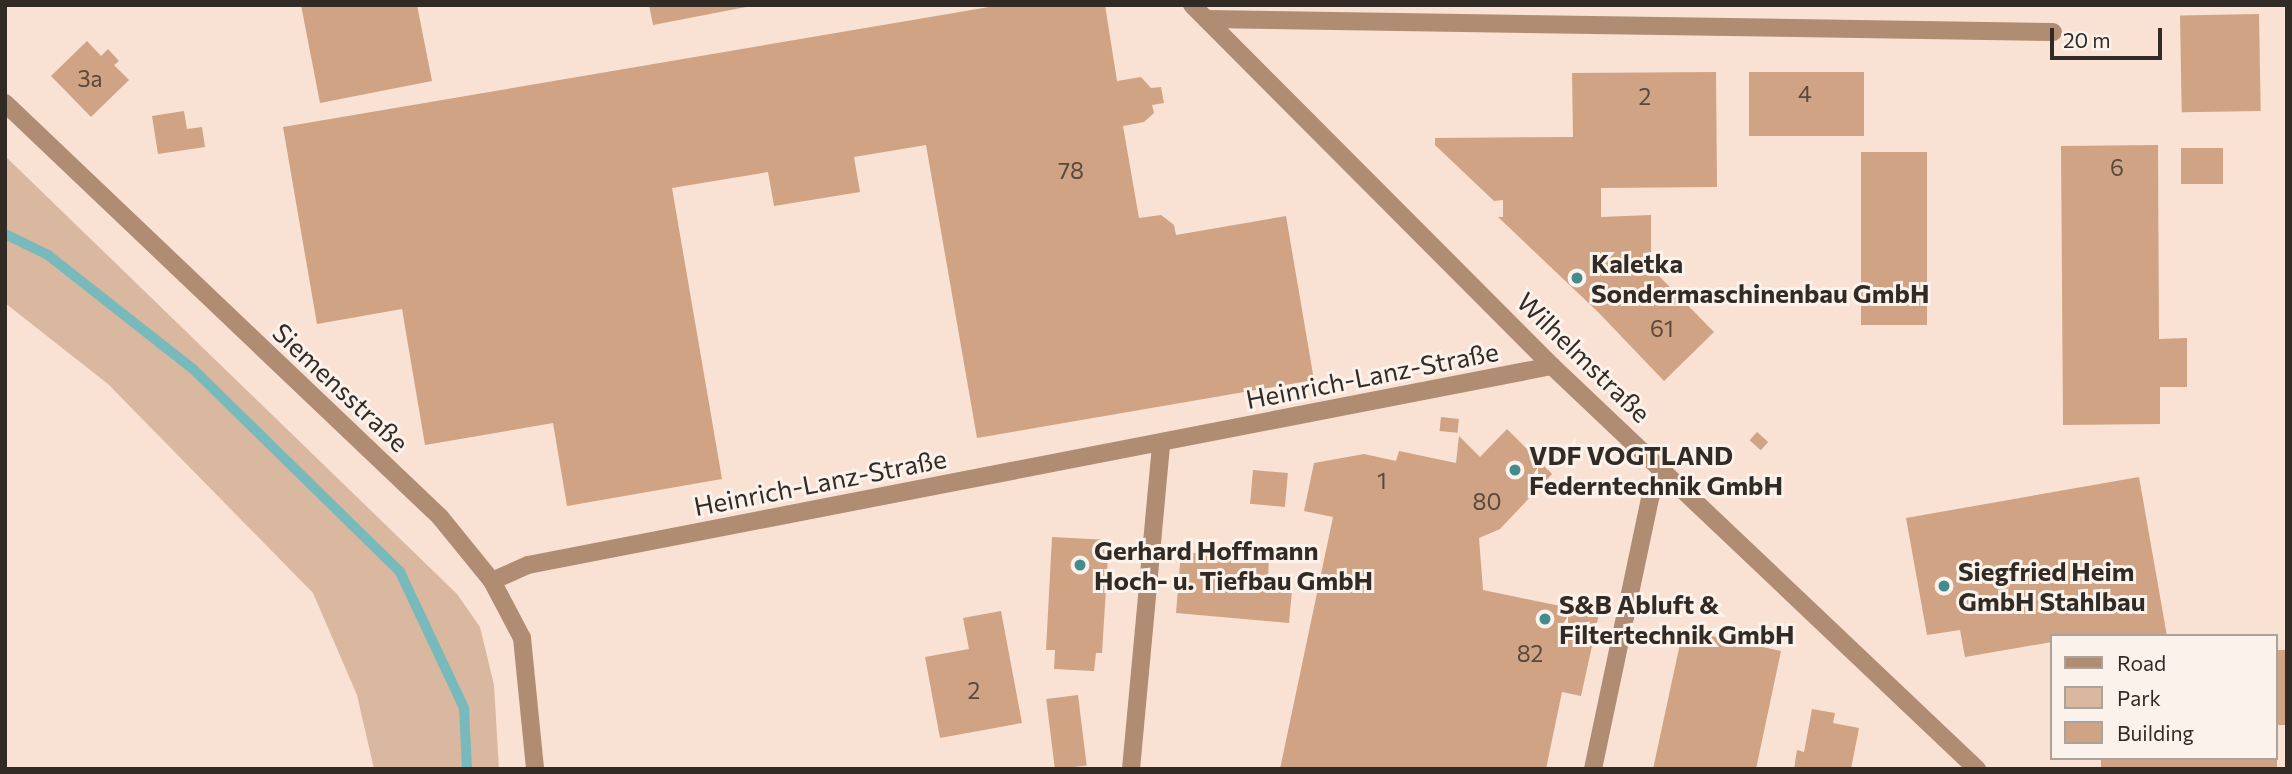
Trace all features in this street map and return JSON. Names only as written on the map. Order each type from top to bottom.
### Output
[{"type":"street","name":"Wilhelmstraße","points":[[1192,5],[1552,366],[1663,467],[1977,769]]},
{"type":"street","points":[[1206,19],[2053,32]]},
{"type":"street","name":"Siemensstraße","points":[[5,103],[440,517],[492,581],[522,638],[535,769]]},
{"type":"street","name":"Heinrich-Lanz-Straße","points":[[492,581],[528,565],[1552,366]]},
{"type":"street","points":[[1130,769],[1161,443]]},
{"type":"street","points":[[1593,769],[1650,498],[1663,467]]},
{"type":"green space","points":[[5,156],[457,594],[480,627],[494,685],[499,769],[374,769],[357,695],[313,593],[108,384],[5,303]]},
{"type":"building","points":[[301,5],[417,5],[432,81],[320,103]]},
{"type":"building","points":[[649,5],[746,5],[746,7],[653,25]]},
{"type":"building","points":[[1001,5],[1105,5],[1117,81],[1141,77],[1151,88],[1161,87],[1164,103],[1152,105],[1154,113],[1144,122],[1123,126],[1139,218],[1161,215],[1174,225],[1176,235],[1286,216],[1314,380],[977,438],[926,145],[854,157],[860,192],[774,206],[768,172],[672,188],[722,479],[567,506],[553,423],[425,445],[402,309],[317,324],[283,127]]},
{"type":"building","points":[[2259,14],[2261,111],[2182,112],[2180,15]]},
{"type":"building","points":[[87,41],[101,56],[108,49],[119,61],[114,65],[129,80],[91,117],[51,76]]},
{"type":"building","points":[[1716,72],[1717,187],[1601,188],[1601,217],[1651,215],[1651,259],[1663,270],[1658,275],[1714,332],[1664,381],[1598,312],[1498,217],[1503,217],[1503,200],[1494,201],[1435,145],[1435,138],[1573,137],[1572,73]]},
{"type":"building","points":[[1749,72],[1864,72],[1864,136],[1749,136]]},
{"type":"building","points":[[184,111],[187,129],[202,127],[205,147],[158,154],[152,116]]},
{"type":"building","points":[[2158,145],[2159,339],[2187,338],[2187,387],[2160,387],[2160,424],[2063,425],[2061,146]]},
{"type":"building","points":[[2181,148],[2223,148],[2223,184],[2181,184]]},
{"type":"building","points":[[1861,152],[1927,152],[1927,325],[1861,325]]},
{"type":"building","points":[[1441,417],[1459,419],[1457,433],[1440,431]]},
{"type":"building","points":[[1507,429],[1552,474],[1500,529],[1479,538],[1483,590],[1599,614],[1581,696],[1562,692],[1546,769],[1280,769],[1333,517],[1304,511],[1314,463],[1364,454],[1396,461],[1399,451],[1456,463],[1459,436],[1480,457]]},
{"type":"building","points":[[1757,432],[1768,442],[1761,450],[1750,440]]},
{"type":"building","points":[[1253,470],[1288,473],[1285,507],[1250,504]]},
{"type":"building","points":[[2139,477],[2167,634],[2050,634],[2050,642],[1965,657],[1960,630],[1927,635],[1906,518]]},
{"type":"building","points":[[1052,537],[1109,540],[1102,653],[1096,653],[1094,671],[1054,669],[1055,650],[1046,650]]},
{"type":"building","points":[[1181,552],[1269,559],[1268,577],[1293,579],[1289,623],[1176,613]]},
{"type":"building","points":[[1001,611],[1022,723],[940,738],[925,657],[969,649],[963,618]]},
{"type":"building","points":[[1683,630],[1781,651],[1756,769],[1653,769]]},
{"type":"building","points":[[2278,650],[2287,650],[2287,725],[2278,725]]},
{"type":"building","points":[[1078,695],[1087,765],[1055,769],[1046,699]]},
{"type":"building","points":[[1812,709],[1835,713],[1833,723],[1859,728],[1851,769],[1794,769],[1797,750],[1804,752]]},
{"type":"building","points":[[2101,760],[2277,760],[2277,769],[2101,769]]},
{"type":"waterway","points":[[5,234],[48,255],[193,369],[400,572],[464,708],[467,769]]},
{"type":"place","name":"Kaletka Sondermaschinenbau GmbH","points":[[1577,278]]},
{"type":"place","name":"VDF VOGTLAND Federntechnik GmbH","points":[[1515,470]]},
{"type":"place","name":"Gerhard Hoffmann Hoch- u. Tiefbau GmbH","points":[[1080,565]]},
{"type":"place","name":"Siegfried Heim GmbH Stahlbau","points":[[1944,586]]},
{"type":"place","name":"S&B Abluft & Filtertechnik GmbH","points":[[1545,619]]}]
